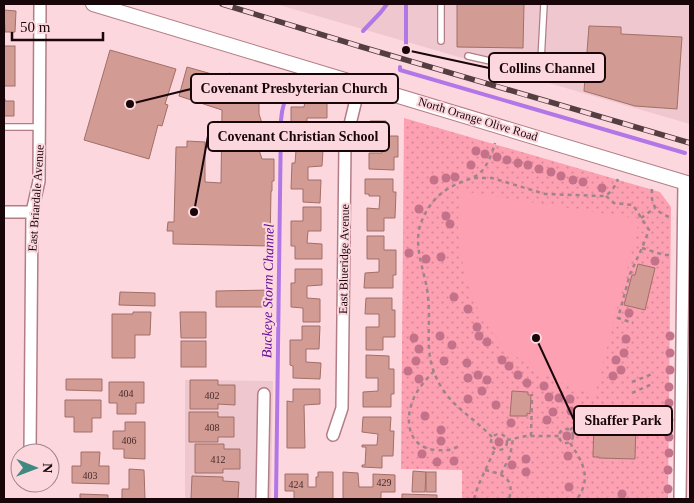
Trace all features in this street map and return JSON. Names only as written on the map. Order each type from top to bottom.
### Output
[{"type":"street","name":"East Briardale Avenue","points":[[30,443],[32,212],[39,180],[40,4]]},
{"type":"street","name":"North Orange Olive Road","points":[[93,4],[687,183]]},
{"type":"street","name":"East Blueridge Avenue","points":[[333,435],[342,408],[345,145],[360,83]]},
{"type":"street","points":[[680,499],[685,482],[687,183]]},
{"type":"street","points":[[4,212],[32,212]]},
{"type":"street","points":[[262,499],[264,394]]},
{"type":"lane","points":[[441,4],[441,41]]},
{"type":"lane","points":[[468,56],[521,68],[534,68],[541,60],[544,4]]},
{"type":"lane","points":[[4,127],[40,127]]},
{"type":"path","points":[[492,437],[450,400],[442,389],[434,371],[427,337],[428,299],[418,251],[419,229],[428,209],[438,196],[451,186],[472,178],[484,168],[495,143]]},
{"type":"path","points":[[472,178],[492,178],[545,194],[606,196],[614,203],[633,206],[649,230],[630,274],[618,318],[633,323]]},
{"type":"path","points":[[606,196],[618,179]]},
{"type":"path","points":[[652,188],[652,200],[655,208],[661,214],[673,218]]},
{"type":"path","points":[[641,218],[655,208]]},
{"type":"path","points":[[642,248],[664,255],[672,255]]},
{"type":"path","points":[[434,371],[413,398],[408,418],[410,431],[417,443],[428,449],[448,450],[459,446]]},
{"type":"path","points":[[632,382],[652,374]]},
{"type":"path","points":[[632,393],[652,384]]},
{"type":"path","points":[[531,436],[532,394]]},
{"type":"path","points":[[559,436],[564,430],[570,430],[581,420],[593,414],[632,414]]},
{"type":"path","points":[[559,436],[563,443],[570,442],[574,437],[570,430]]},
{"type":"path","points":[[500,434],[505,436],[507,446],[503,449],[495,449],[491,445],[492,437],[500,434]]},
{"type":"path","points":[[507,440],[531,436],[559,436]]},
{"type":"path","points":[[501,474],[510,456],[512,439]]},
{"type":"path","points":[[570,442],[585,472],[585,483],[577,499]]},
{"type":"path","points":[[474,499],[495,449]]},
{"type":"path","points":[[485,470],[501,474],[510,483],[509,499]]},
{"type":"shaded area","points":[[276,4],[690,4],[690,124]]},
{"type":"shaded area","points":[[404,118],[660,192],[671,207],[668,499],[462,499],[462,470],[401,469]]},
{"type":"shaded area","points":[[461,191],[632,218],[638,227],[595,395],[573,388],[543,374],[514,355],[501,343],[480,313],[467,278],[459,243],[458,225]]},
{"type":"shaded area","points":[[185,380],[273,381],[271,499],[185,499]]},
{"type":"building","points":[[457,4],[524,4],[523,48],[457,47]]},
{"type":"building","points":[[4,10],[16,11],[15,32],[5,32]]},
{"type":"building","points":[[589,26],[621,27],[621,34],[682,37],[677,109],[635,106],[584,91]]},
{"type":"building","points":[[4,46],[15,46],[15,86],[4,86]]},
{"type":"building","points":[[110,50],[176,69],[165,104],[168,105],[162,126],[158,125],[149,159],[84,140]]},
{"type":"building","points":[[187,67],[226,78],[229,73],[238,76],[237,80],[241,81],[241,96],[259,97],[259,114],[262,123],[259,132],[263,141],[259,150],[262,159],[274,159],[274,181],[272,181],[271,191],[270,246],[173,244],[173,231],[167,231],[168,222],[174,222],[176,147],[187,147],[187,141],[205,142],[205,182],[221,183],[222,110],[179,96]]},
{"type":"building","points":[[4,99],[5,101],[14,101],[14,116],[4,116]]},
{"type":"building","points":[[305,101],[327,101],[327,118],[307,118],[307,124],[322,125],[321,140],[294,140],[294,127],[291,127],[291,107],[304,107]]},
{"type":"building","points":[[370,121],[386,121],[386,136],[398,136],[398,157],[394,157],[394,170],[369,169],[369,153],[382,153],[382,144],[369,143]]},
{"type":"building","points":[[296,150],[323,150],[322,166],[308,167],[308,180],[321,180],[320,203],[303,202],[303,189],[291,189],[292,163],[295,163]]},
{"type":"building","points":[[365,179],[393,179],[393,192],[396,192],[395,218],[384,218],[384,231],[367,231],[367,208],[379,209],[380,196],[365,194]]},
{"type":"building","points":[[303,207],[321,207],[321,231],[308,231],[307,243],[322,244],[322,259],[295,259],[295,246],[291,246],[291,221],[303,221]]},
{"type":"building","points":[[367,236],[384,236],[384,250],[396,250],[396,275],[393,275],[393,288],[364,288],[365,273],[379,272],[379,259],[367,259]]},
{"type":"building","points":[[638,264],[655,268],[645,310],[624,305],[632,275],[635,275]]},
{"type":"building","points":[[295,269],[322,269],[322,285],[307,286],[307,298],[320,299],[320,322],[303,322],[303,308],[291,307],[291,283],[295,283]]},
{"type":"building","points":[[271,290],[271,307],[216,307],[216,291]]},
{"type":"building","points":[[120,292],[155,293],[155,306],[119,305]]},
{"type":"building","points":[[366,298],[392,298],[392,310],[395,310],[395,337],[383,337],[383,350],[366,350],[366,327],[379,327],[379,314],[365,314]]},
{"type":"building","points":[[133,312],[151,312],[150,335],[135,335],[135,358],[112,358],[112,314],[133,314]]},
{"type":"building","points":[[180,312],[206,312],[206,338],[181,338]]},
{"type":"building","points":[[302,326],[320,326],[319,349],[306,349],[306,362],[321,363],[320,379],[293,378],[293,366],[290,365],[290,340],[302,340]]},
{"type":"building","points":[[181,341],[206,341],[206,367],[181,367]]},
{"type":"building","points":[[366,355],[389,356],[389,369],[394,369],[394,394],[391,394],[391,407],[363,407],[363,392],[378,391],[378,378],[366,378]]},
{"type":"building","points":[[66,379],[102,379],[102,391],[66,390]]},
{"type":"building","points":[[190,380],[218,380],[218,385],[235,385],[235,405],[218,404],[218,409],[190,409]]},
{"type":"building","points":[[109,382],[144,382],[144,403],[136,403],[136,414],[117,414],[117,403],[109,403]]},
{"type":"building","points":[[293,389],[320,389],[320,404],[304,405],[305,448],[287,448],[287,401],[293,402]]},
{"type":"building","points":[[512,391],[528,392],[528,395],[531,395],[530,414],[527,413],[527,416],[510,416]]},
{"type":"building","points":[[65,400],[101,400],[101,418],[92,418],[92,432],[74,432],[74,417],[65,417]]},
{"type":"building","points":[[189,412],[218,412],[218,417],[234,417],[234,437],[218,437],[218,442],[189,442]]},
{"type":"building","points":[[363,417],[391,417],[390,431],[394,431],[393,456],[382,456],[382,468],[362,467],[362,465],[365,465],[366,447],[362,447],[362,445],[377,445],[378,434],[362,432]]},
{"type":"building","points":[[601,417],[619,418],[619,421],[622,422],[636,422],[635,459],[593,457],[594,422],[601,421]]},
{"type":"building","points":[[125,422],[145,422],[145,459],[124,458],[124,449],[113,449],[113,431],[125,431]]},
{"type":"building","points":[[195,444],[224,444],[224,449],[240,449],[240,469],[223,469],[223,473],[195,473]]},
{"type":"building","points":[[81,452],[100,452],[99,466],[109,466],[109,484],[72,483],[72,466],[81,466]]},
{"type":"building","points":[[129,469],[144,470],[145,499],[122,499],[122,489],[129,489]]},
{"type":"building","points":[[413,471],[426,472],[425,492],[412,492]]},
{"type":"building","points":[[318,472],[333,472],[333,499],[294,499],[294,491],[285,491],[285,474],[308,474],[308,487],[316,487]]},
{"type":"building","points":[[343,472],[358,473],[359,487],[373,487],[373,474],[395,475],[395,492],[381,492],[381,499],[343,499]]},
{"type":"building","points":[[426,472],[436,472],[436,492],[426,492]]},
{"type":"building","points":[[192,476],[223,477],[223,481],[239,482],[238,499],[191,499]]},
{"type":"building","points":[[80,494],[108,495],[108,499],[80,499]]},
{"type":"building","points":[[402,494],[437,495],[437,499],[402,499]]},
{"type":"waterway","name":"Buckeye Storm Channel","points":[[363,31],[387,4]]},
{"type":"waterway","points":[[406,4],[406,50]]},
{"type":"waterway","points":[[400,67],[400,70],[685,153]]},
{"type":"waterway","name":"Buckeye Storm Channel","points":[[276,499],[281,120],[284,102],[292,85]]},
{"type":"railway","points":[[222,4],[690,143]]},
{"type":"place","name":"Collins Channel","points":[[406,50]]},
{"type":"place","name":"Covenant Presbyterian Church","points":[[130,104]]},
{"type":"place","name":"Covenant Christian School","points":[[194,212]]},
{"type":"place","name":"Shaffer Park","points":[[536,338]]}]
